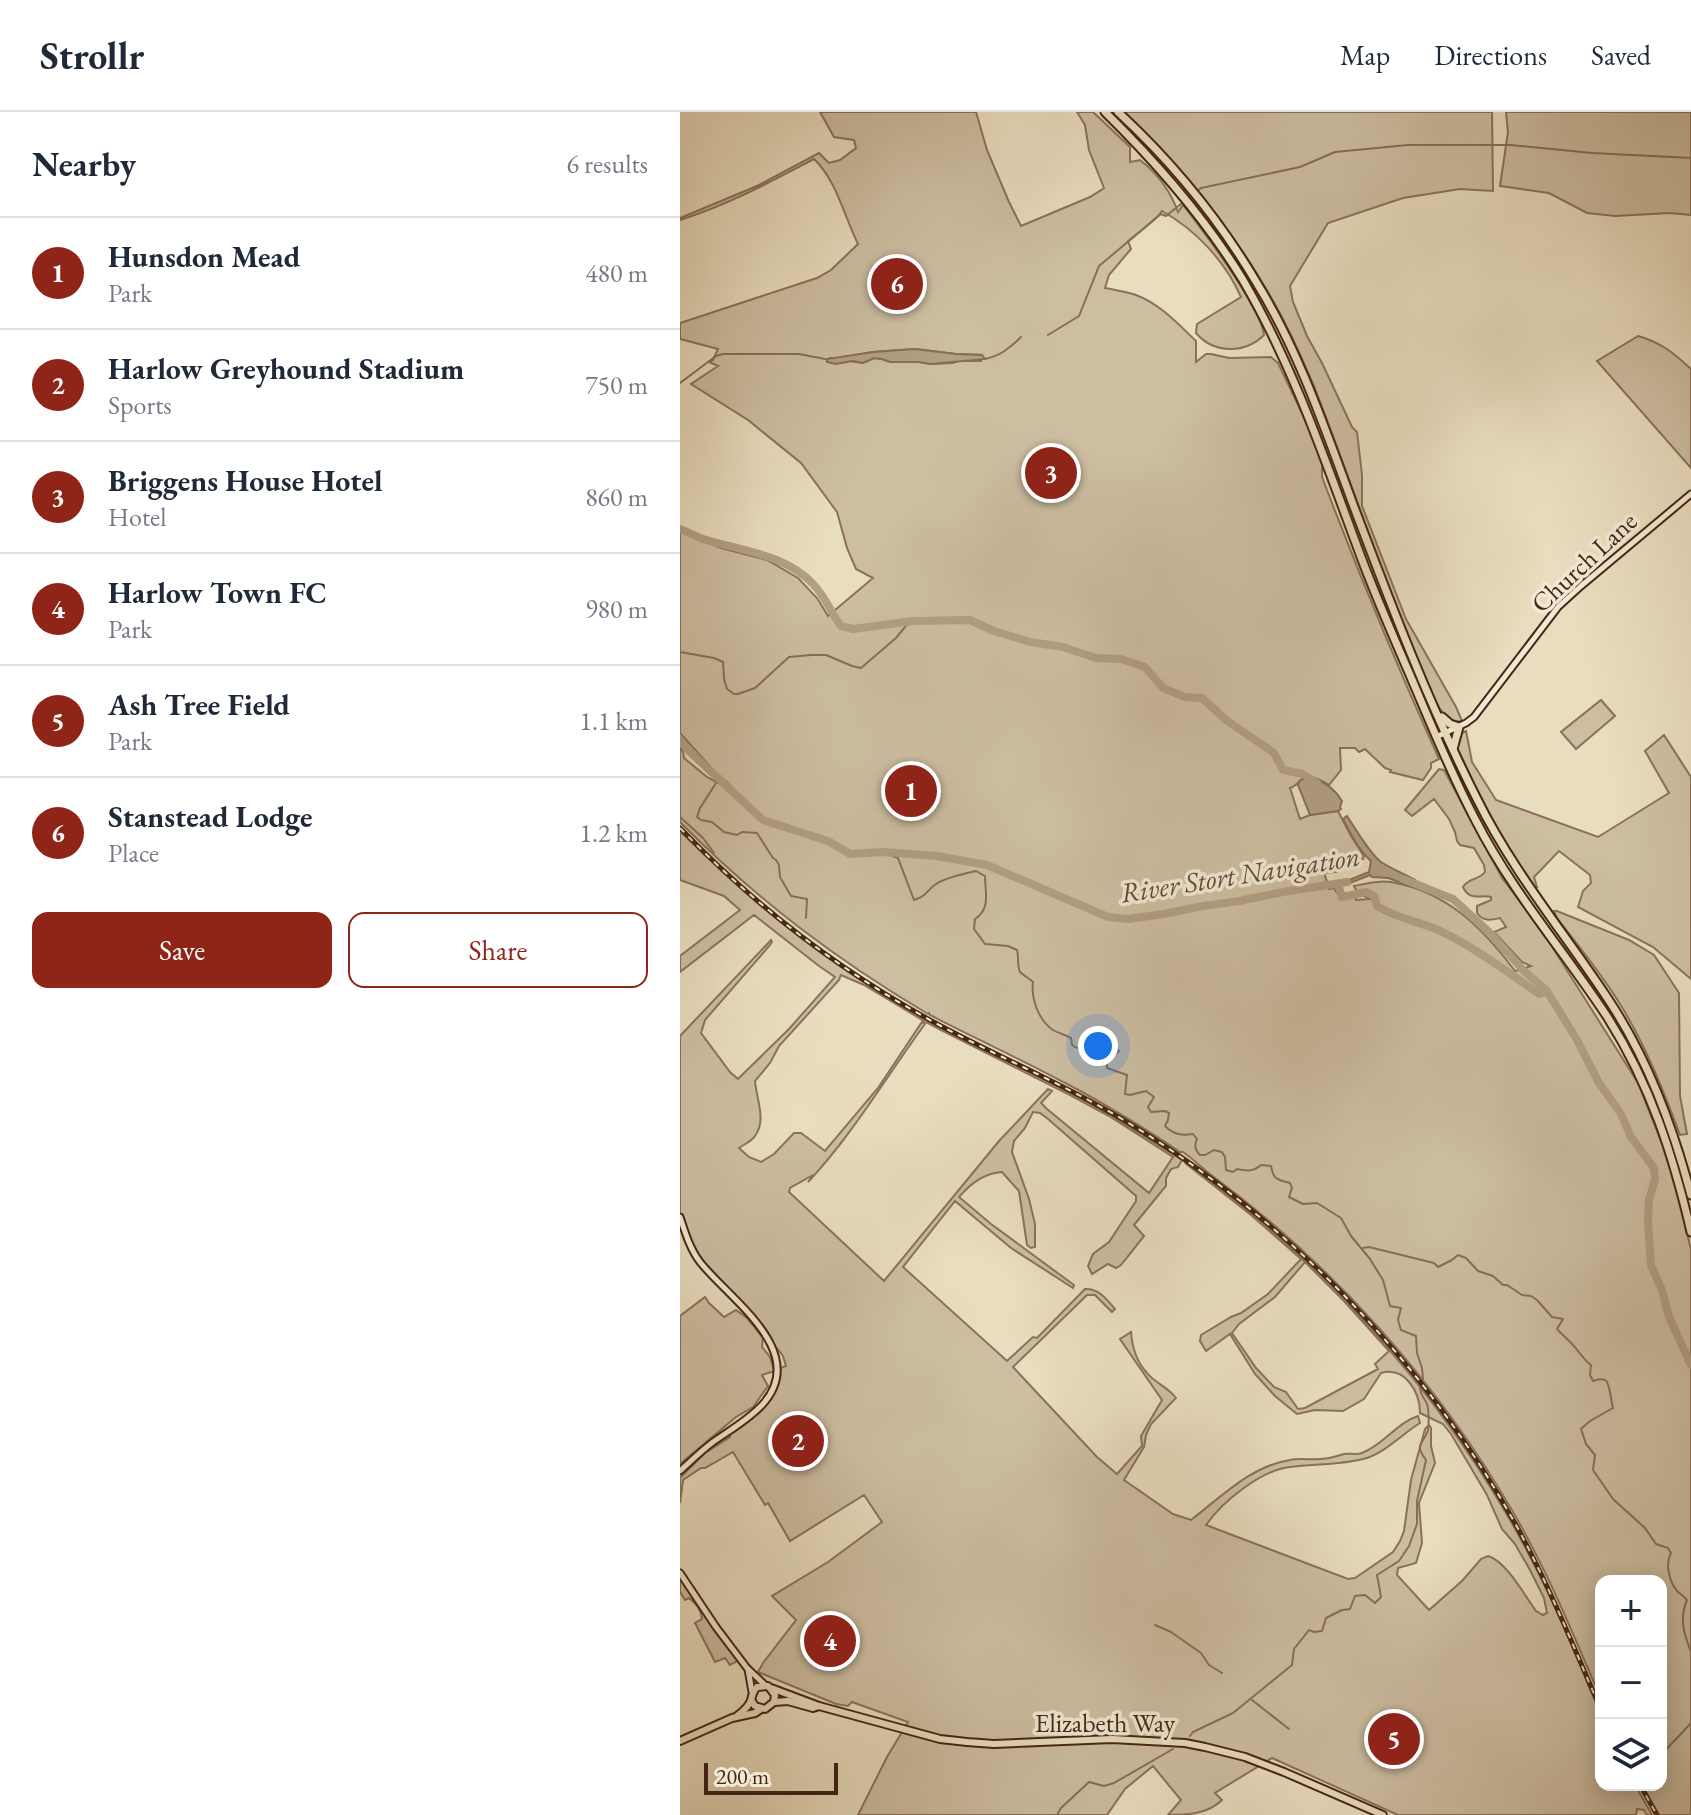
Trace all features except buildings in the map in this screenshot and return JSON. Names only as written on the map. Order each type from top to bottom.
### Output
[{"type":"highway","points":[[1105,112],[1163,172],[1213,235],[1242,280],[1288,365],[1368,575],[1436,737],[1495,856],[1597,1003],[1644,1084],[1667,1142],[1691,1232]]},
{"type":"highway","points":[[1118,112],[1187,184],[1223,230],[1256,281],[1304,375],[1378,570],[1445,733],[1511,860],[1606,996],[1633,1041],[1665,1110],[1691,1195]]},
{"type":"highway","points":[[1435,709],[1445,721],[1459,727],[1453,749]]},
{"type":"main road","points":[[680,1741],[737,1716],[768,1708],[774,1702],[775,1695],[768,1687],[757,1687],[746,1708],[737,1716]]},
{"type":"main road","name":"Elizabeth Way","points":[[768,1687],[819,1706],[926,1735],[967,1742],[994,1744],[1112,1739],[1191,1744],[1245,1757],[1383,1815]]},
{"type":"main road","points":[[752,1696],[755,1706],[761,1709]]},
{"type":"main road","name":"Elizabeth Way","points":[[774,1702],[788,1701],[813,1708],[819,1706]]},
{"type":"street","name":"Church Lane","points":[[1436,737],[1459,727],[1478,713],[1558,607],[1691,494]]},
{"type":"street","points":[[680,1217],[698,1259],[745,1308],[770,1341],[778,1369],[773,1388],[764,1403],[680,1471]]},
{"type":"street","points":[[680,1573],[747,1668],[768,1687]]},
{"type":"street","points":[[747,1668],[752,1696]]},
{"type":"shaded area","points":[[820,112],[976,112],[987,150],[1021,226],[1104,188],[1089,150],[1085,125],[1077,112],[1093,112],[1130,147],[1130,162],[1140,160],[1158,177],[1178,212],[1183,205],[1226,264],[1258,317],[1264,335],[1248,346],[1220,348],[1196,333],[1197,324],[1241,297],[1227,271],[1208,248],[1186,227],[1162,211],[1128,241],[1131,249],[1109,275],[1105,288],[1136,295],[1168,315],[1196,341],[1196,362],[1211,354],[1229,358],[1271,357],[1278,363],[1310,430],[1322,464],[1322,477],[1336,513],[1439,759],[1431,763],[1423,780],[1390,772],[1365,749],[1359,752],[1355,748],[1340,748],[1341,770],[1329,785],[1315,778],[1307,778],[1290,788],[1300,819],[1338,811],[1364,856],[1339,871],[1324,872],[1329,889],[1334,888],[1343,896],[1356,895],[1356,900],[1370,899],[1357,892],[1354,886],[1386,882],[1411,887],[1462,914],[1490,940],[1515,971],[1531,966],[1522,962],[1494,932],[1506,927],[1500,918],[1485,919],[1477,913],[1477,906],[1491,900],[1491,897],[1472,896],[1463,887],[1485,872],[1474,848],[1460,845],[1449,819],[1434,799],[1412,816],[1405,810],[1439,769],[1444,770],[1502,878],[1539,926],[1638,1083],[1672,1169],[1691,1250],[1691,1815],[1659,1815],[1645,1791],[1667,1791],[1667,1575],[1595,1575],[1595,1685],[1538,1558],[1483,1464],[1416,1371],[1379,1328],[1298,1246],[1183,1152],[1083,1093],[928,1014],[862,972],[768,903],[680,822],[680,748],[684,758],[707,777],[720,784],[728,783],[680,733],[680,531],[721,548],[767,560],[798,578],[817,598],[828,616],[873,578],[856,569],[837,512],[801,463],[748,420],[691,384],[718,366],[709,362],[718,349],[680,339],[680,323],[817,278],[831,270],[858,244],[829,178],[814,159],[732,200],[680,218],[757,186],[819,153],[829,163],[840,160],[856,148],[854,140],[834,137]],"holes":[[[915,349],[982,355],[981,361],[931,364],[874,358],[863,363],[829,358]]]},
{"type":"shaded area","points":[[1122,112],[1492,112],[1493,191],[1460,189],[1403,198],[1328,223],[1290,286],[1307,336],[1357,432],[1362,506],[1406,619],[1462,721],[1451,722],[1428,687],[1314,386],[1275,303],[1219,220],[1182,175]]},
{"type":"shaded area","points":[[1506,112],[1691,112],[1691,215],[1615,216],[1587,213],[1549,193],[1500,186],[1508,132]]},
{"type":"shaded area","points":[[1638,336],[1666,349],[1691,369],[1691,468],[1597,361]]},
{"type":"shaded area","points":[[915,349],[982,355],[985,359],[931,364],[874,358],[863,363],[827,362],[827,359],[873,352]]},
{"type":"shaded area","points":[[1601,700],[1615,716],[1576,749],[1561,732]]},
{"type":"shaded area","points":[[1466,731],[1472,762],[1496,800],[1598,837],[1669,793],[1645,751],[1664,735],[1691,777],[1691,979],[1653,947],[1578,907],[1583,891],[1591,883],[1590,875],[1559,851],[1534,877],[1537,887],[1533,887],[1499,835],[1457,747],[1460,734]]},
{"type":"shaded area","points":[[1312,777],[1336,793],[1342,801],[1341,809],[1310,815],[1298,785],[1300,780]]},
{"type":"shaded area","points":[[1347,816],[1377,858],[1415,880],[1411,886],[1370,875],[1350,883],[1349,880],[1369,872],[1371,861],[1343,819]]},
{"type":"shaded area","points":[[680,831],[797,932],[925,1019],[841,975],[779,1046],[755,1081],[760,1123],[754,1138],[739,1148],[761,1162],[774,1154],[794,1133],[801,1133],[825,1151],[878,1088],[922,1022],[925,1024],[824,1164],[808,1182],[813,1175],[790,1188],[789,1192],[884,1281],[999,1141],[1048,1089],[1052,1091],[1041,1103],[1149,1193],[1173,1157],[1109,1116],[927,1020],[1080,1097],[1182,1160],[1178,1167],[1171,1169],[1166,1186],[1134,1225],[1144,1236],[1121,1265],[1116,1268],[1108,1264],[1092,1274],[1088,1266],[1093,1254],[1109,1242],[1136,1201],[1136,1196],[1048,1119],[1033,1112],[1014,1141],[1012,1152],[1029,1199],[1035,1224],[1035,1247],[1027,1245],[1019,1191],[1002,1172],[978,1180],[959,1197],[1074,1285],[1073,1288],[1011,1248],[955,1201],[903,1267],[1007,1361],[1033,1337],[1037,1338],[1085,1289],[1094,1290],[1106,1298],[1115,1309],[1112,1312],[1095,1295],[1087,1295],[1013,1367],[1097,1457],[1117,1474],[1142,1446],[1141,1436],[1162,1400],[1120,1339],[1131,1332],[1143,1369],[1176,1398],[1151,1424],[1144,1447],[1124,1480],[1173,1514],[1191,1520],[1237,1484],[1262,1469],[1290,1460],[1362,1453],[1418,1416],[1420,1423],[1371,1456],[1345,1462],[1290,1467],[1267,1474],[1232,1497],[1206,1525],[1348,1579],[1355,1578],[1393,1552],[1400,1541],[1411,1480],[1425,1429],[1429,1425],[1435,1463],[1419,1503],[1422,1543],[1416,1563],[1398,1568],[1397,1575],[1429,1610],[1462,1581],[1481,1559],[1488,1556],[1502,1565],[1536,1611],[1543,1615],[1547,1613],[1544,1598],[1530,1570],[1502,1529],[1487,1495],[1451,1434],[1443,1424],[1420,1413],[1414,1389],[1404,1377],[1397,1373],[1381,1373],[1364,1399],[1343,1411],[1315,1410],[1297,1414],[1255,1374],[1230,1334],[1206,1351],[1200,1341],[1201,1335],[1268,1294],[1301,1259],[1185,1163],[1305,1262],[1360,1317],[1452,1429],[1529,1554],[1595,1700],[1595,1791],[1638,1791],[1652,1815],[1637,1809],[1636,1815],[1398,1815],[1272,1758],[1215,1793],[1222,1800],[1216,1805],[1190,1814],[1168,1815],[1181,1800],[1153,1766],[1125,1789],[1107,1815],[858,1815],[908,1722],[852,1702],[848,1706],[836,1704],[758,1672],[796,1620],[772,1596],[828,1562],[882,1522],[864,1495],[790,1541],[733,1452],[683,1480],[680,1503],[680,1478],[705,1453],[730,1437],[728,1432],[750,1416],[773,1388],[778,1369],[786,1366],[783,1356],[745,1308],[698,1259],[680,1217],[680,1036],[771,940],[770,945],[705,1020],[701,1033],[738,1079],[789,1029],[835,977],[754,915],[680,972],[680,956],[740,910],[724,896],[680,880]]},
{"type":"shaded area","points":[[1554,911],[1629,940],[1654,955],[1679,993],[1680,1096],[1687,1134],[1680,1135],[1640,1040],[1623,1009]]},
{"type":"shaded area","points":[[705,1297],[724,1317],[736,1310],[747,1318],[763,1338],[762,1347],[770,1357],[774,1371],[762,1375],[768,1386],[753,1407],[736,1417],[680,1464],[680,1316]]},
{"type":"shaded area","points":[[680,1575],[739,1660],[730,1665],[725,1658],[715,1662],[695,1623],[702,1619],[699,1610],[680,1592]]},
{"type":"waterway","points":[[1196,192],[1201,188],[1300,167],[1335,152],[1408,145],[1510,145],[1691,158]]},
{"type":"waterway","points":[[1048,335],[1079,316],[1099,266],[1161,214],[1166,216],[1191,196]]},
{"type":"waterway","points":[[985,359],[1004,351],[1021,337]]},
{"type":"waterway","points":[[680,383],[723,354],[799,354],[825,359]]},
{"type":"waterway","points":[[680,529],[789,566],[817,589],[841,626],[853,629],[913,621],[970,620],[1030,642],[1063,647],[1096,658],[1121,659],[1145,667],[1163,688],[1185,697],[1202,698],[1226,720],[1274,753],[1283,770],[1303,774],[1317,783]]},
{"type":"waterway","points":[[680,652],[723,662],[727,689],[738,694],[755,688],[789,657],[826,655],[861,668],[896,638],[909,622]]},
{"type":"waterway","name":"River Stort Navigation","points":[[680,740],[763,820],[828,841],[850,854],[883,852],[937,856],[987,865],[1108,917],[1128,919],[1164,914],[1347,882]]},
{"type":"waterway","points":[[718,780],[697,817],[712,822],[724,832],[737,835],[742,832],[757,833],[779,865],[780,877],[791,896],[807,899],[806,918]]},
{"type":"waterway","points":[[680,817],[714,853]]},
{"type":"waterway","points":[[883,852],[898,858],[914,900],[950,878],[976,871],[985,876],[985,905],[975,919],[974,929],[985,944],[1017,950],[1020,972],[1033,982],[1037,1008],[1048,1026],[1071,1038],[1072,1045],[1077,1048],[1090,1042],[1094,1043],[1097,1052],[1107,1053],[1117,1049],[1119,1051],[1107,1063],[1107,1068],[1127,1075],[1125,1094],[1146,1091],[1154,1097],[1148,1107],[1151,1112],[1169,1113],[1165,1126],[1168,1129],[1178,1134],[1193,1134],[1200,1155],[1214,1150],[1222,1152],[1226,1170],[1233,1172],[1237,1169],[1253,1170],[1261,1165],[1271,1166],[1277,1179],[1290,1183],[1289,1197],[1303,1204],[1317,1203],[1341,1218],[1383,1280],[1390,1306],[1401,1308],[1398,1320],[1401,1330],[1416,1336],[1423,1379]]},
{"type":"waterway","name":"River Stort Navigation","points":[[1403,879],[1453,899],[1547,991],[1599,1083],[1621,1114],[1631,1137],[1654,1168],[1648,1221],[1651,1265],[1669,1317],[1691,1365]]},
{"type":"waterway","points":[[1338,884],[1342,897],[1366,892],[1374,896],[1377,906],[1383,910],[1444,933],[1539,994],[1547,991]]},
{"type":"waterway","points":[[1363,1248],[1434,1263],[1438,1267],[1458,1255],[1466,1258],[1478,1271],[1493,1276],[1522,1295],[1531,1296],[1552,1317],[1563,1319],[1557,1329],[1591,1365],[1593,1381],[1605,1380],[1610,1392],[1613,1408],[1581,1429],[1586,1444],[1595,1455],[1593,1470],[1613,1499],[1645,1528],[1656,1544],[1668,1548],[1671,1553],[1668,1562],[1670,1577],[1674,1587],[1687,1600],[1683,1626],[1691,1652]]},
{"type":"waterway","points":[[1190,1736],[1233,1713],[1292,1665],[1294,1649],[1309,1630],[1322,1631],[1326,1618],[1350,1609],[1355,1596],[1365,1595],[1375,1603],[1381,1597],[1377,1575],[1399,1561],[1409,1546],[1417,1524],[1417,1501],[1426,1460],[1420,1447],[1429,1421],[1427,1404],[1420,1387]]},
{"type":"waterway","points":[[1155,1625],[1201,1653],[1209,1665],[1222,1673]]},
{"type":"waterway","points":[[1252,1700],[1289,1729]]},
{"type":"waterway","points":[[1667,1749],[1691,1723]]},
{"type":"waterway","points":[[1057,1815],[1089,1782],[1104,1786],[1114,1783],[1173,1749]]},
{"type":"railway","points":[[680,828],[770,912],[836,961],[941,1026],[1122,1119],[1239,1200],[1294,1247],[1345,1296],[1394,1350],[1479,1464],[1539,1570],[1595,1696]]},
{"type":"railway","points":[[1643,1791],[1657,1815]]},
{"type":"place","name":"Stanstead Lodge","points":[[897,284]]},
{"type":"place","name":"Briggens House Hotel","points":[[1051,473]]},
{"type":"place","name":"Hunsdon Mead","points":[[911,791]]},
{"type":"place","name":"Harlow Greyhound Stadium","points":[[798,1441]]},
{"type":"place","name":"Harlow Town FC","points":[[830,1641]]},
{"type":"place","name":"Ash Tree Field","points":[[1394,1739]]}]
